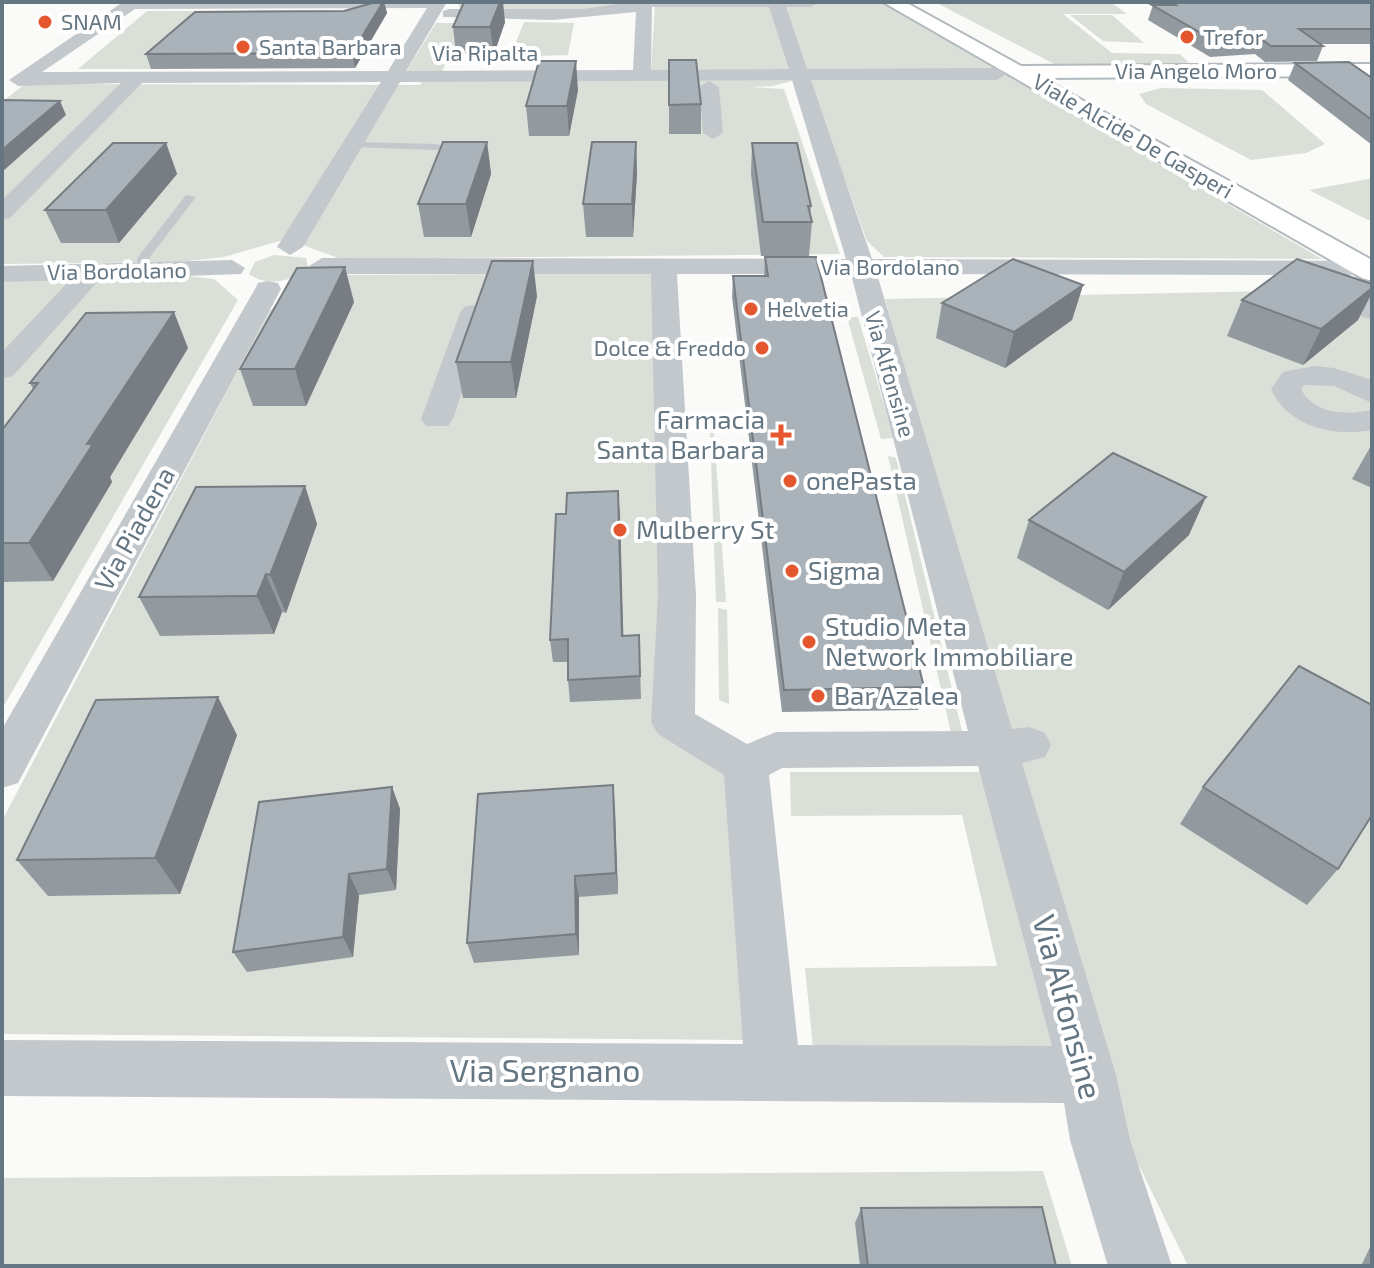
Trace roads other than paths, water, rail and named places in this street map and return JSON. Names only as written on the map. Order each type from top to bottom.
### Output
[{"type":"street","points":[[642,76],[644,2]]},
{"type":"street","points":[[2,93],[133,3],[437,6],[597,13],[639,7],[644,2],[811,2]]},
{"type":"street","name":"Via Alfonsine","points":[[776,2],[1012,747],[1088,1075],[1100,1140],[1140,1266]]},
{"type":"street","name":"Viale Alcide De Gasperi","points":[[892,2],[1032,75],[1369,268]]},
{"type":"street","name":"Viale Alcide De Gasperi","points":[[919,2],[1032,75],[1107,97],[1256,179]]},
{"type":"street","points":[[271,250],[319,255],[296,280],[238,284],[231,278],[232,268],[271,250],[354,145],[437,6]]},
{"type":"street","name":"Via Angelo Moro","points":[[1032,75],[1372,70]]},
{"type":"street","name":"Via Angelo Moro","points":[[1032,75],[1130,78],[1372,77]]},
{"type":"street","name":"Via Ripalta","points":[[22,78],[1032,75]]},
{"type":"street","name":"Via Angelo Moro","points":[[1107,97],[1116,82],[1130,78]]},
{"type":"street","points":[[2,213],[135,80]]},
{"type":"street","points":[[709,87],[713,133]]},
{"type":"street","points":[[664,267],[677,596],[673,722],[746,766]]},
{"type":"street","name":"Via Bordolano","points":[[296,280],[664,267],[1369,268]]},
{"type":"street","name":"Via Bordolano","points":[[2,274],[232,268]]},
{"type":"street","points":[[1327,268],[1372,311]]},
{"type":"street","points":[[2,370],[92,272]]},
{"type":"street","name":"Via Piadena","points":[[2,770],[296,280]]},
{"type":"street","points":[[437,419],[483,289]]},
{"type":"street","points":[[1370,390],[1341,378],[1315,374],[1294,378],[1286,389],[1294,402],[1314,415],[1343,423],[1372,420]]},
{"type":"street","points":[[746,766],[776,750],[1012,747]]},
{"type":"street","points":[[746,766],[773,1073]]},
{"type":"street","name":"Via Sergnano","points":[[2,1068],[1088,1075]]},
{"type":"lane","points":[[354,145],[437,147]]},
{"type":"lane","points":[[140,271],[144,257],[190,197]]},
{"type":"place","name":"SNAM","points":[[45,22]]},
{"type":"place","name":"Trefor","points":[[1187,37]]},
{"type":"place","name":"Santa Barbara","points":[[243,47]]},
{"type":"place","name":"Helvetia","points":[[751,309]]},
{"type":"place","name":"Dolce & Freddo","points":[[762,348]]},
{"type":"place","name":"Farmacia Santa Barbara","points":[[781,435]]},
{"type":"place","name":"onePasta","points":[[790,481]]},
{"type":"place","name":"Mulberry St","points":[[620,530]]},
{"type":"place","name":"Sigma","points":[[792,571]]},
{"type":"place","name":"Studio Meta Network Immobiliare","points":[[809,642]]},
{"type":"place","name":"Bar Azalea","points":[[818,696]]}]
